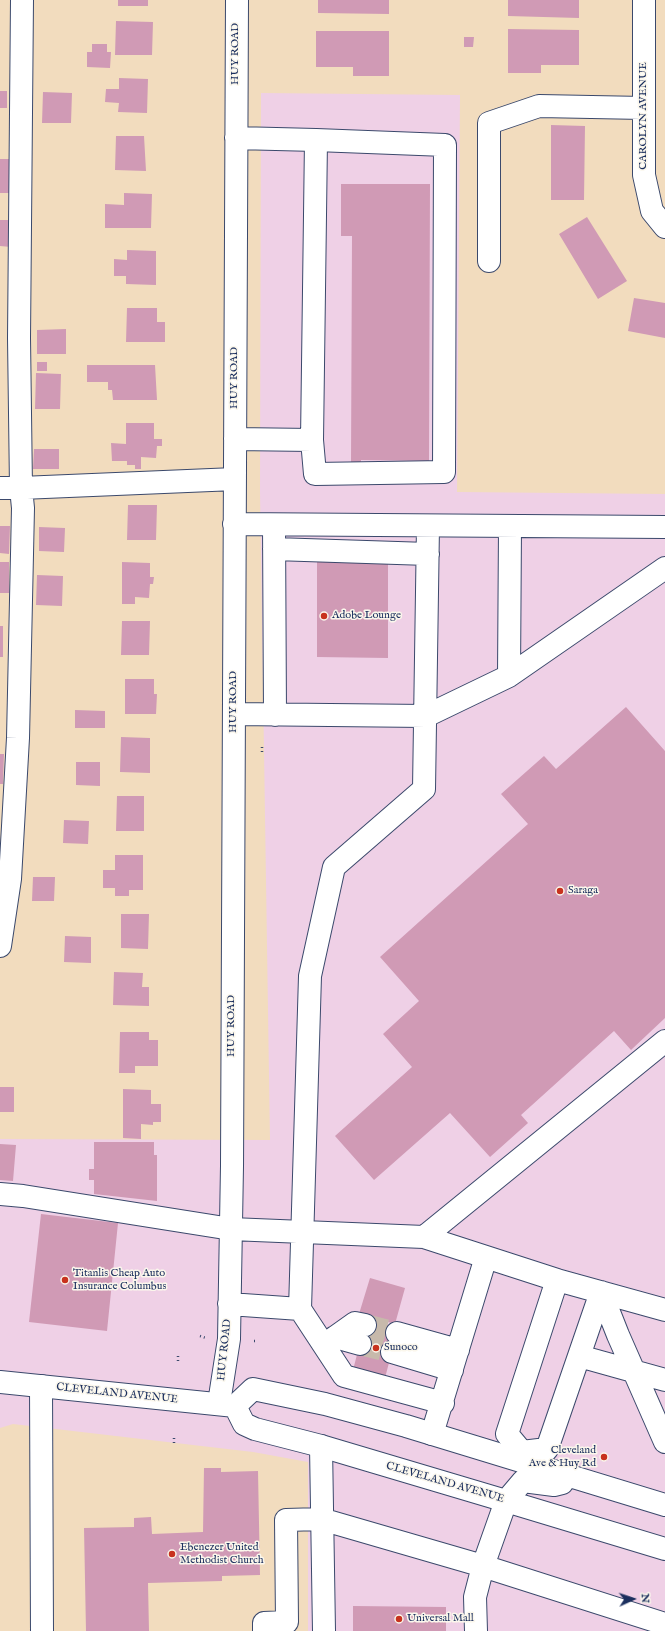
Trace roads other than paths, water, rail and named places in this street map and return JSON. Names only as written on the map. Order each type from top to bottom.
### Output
[{"type":"street","points":[[0,946],[10,878],[18,738],[23,508],[19,331],[22,0]]},
{"type":"street","name":"HUY ROAD","points":[[227,1404],[231,1229],[237,0]]},
{"type":"street","name":"CAROLYN AVENUE","points":[[644,0],[644,175],[652,211],[665,227]]},
{"type":"street","points":[[488,261],[489,123],[539,106],[644,108]]},
{"type":"street","points":[[236,138],[316,140],[446,145],[444,472],[315,474],[312,440],[316,140]]},
{"type":"street","points":[[235,439],[312,440]]},
{"type":"street","points":[[0,488],[235,479]]},
{"type":"street","points":[[234,524],[665,527]]},
{"type":"street","points":[[274,525],[275,715]]},
{"type":"street","points":[[300,1309],[310,976],[334,867],[424,789],[428,526]]},
{"type":"street","points":[[509,676],[510,527]]},
{"type":"street","points":[[274,549],[428,554]]},
{"type":"street","points":[[234,714],[426,716],[509,676],[665,568]]},
{"type":"street","points":[[424,1237],[665,1041]]},
{"type":"street","points":[[0,1194],[23,1196],[231,1229],[424,1237],[557,1280],[665,1310]]},
{"type":"street","points":[[432,1434],[443,1403],[486,1257]]},
{"type":"street","points":[[520,1457],[507,1434],[557,1280]]},
{"type":"street","points":[[520,1457],[547,1449],[601,1292]]},
{"type":"street","points":[[601,1292],[665,1442]]},
{"type":"street","points":[[229,1304],[300,1309],[330,1341],[344,1376],[443,1403]]},
{"type":"street","points":[[330,1341],[355,1323],[363,1334]]},
{"type":"street","points":[[394,1343],[455,1360]]},
{"type":"street","points":[[580,1356],[634,1370],[665,1380]]},
{"type":"street","name":"CLEVELAND AVENUE","points":[[0,1382],[176,1401],[227,1404],[244,1424],[256,1429],[321,1446],[665,1549]]},
{"type":"street","points":[[41,1386],[42,1631]]},
{"type":"street","points":[[227,1404],[253,1389],[325,1404],[520,1457],[577,1480],[665,1505]]},
{"type":"street","points":[[321,1446],[324,1631]]},
{"type":"street","points":[[476,1631],[475,1597],[483,1566],[506,1501],[523,1481],[554,1485],[577,1480]]},
{"type":"street","points":[[264,1631],[264,1623],[287,1622],[286,1520],[321,1519],[483,1566],[665,1624]]},
{"type":"tunnel","points":[[365,1325],[397,1333]]},
{"type":"tunnel","points":[[360,1344],[392,1352]]},
{"type":"place","name":"Adobe Lounge","points":[[324,616]]},
{"type":"place","name":"Saraga","points":[[560,891]]},
{"type":"place","name":"Titanlis Cheap Auto Insurance Columbus","points":[[65,1280]]},
{"type":"place","name":"Sunoco","points":[[376,1348]]},
{"type":"place","name":"Cleveland Ave & Huy Rd","points":[[604,1457]]},
{"type":"place","name":"Ebenezer United Methodist Church","points":[[172,1554]]},
{"type":"place","name":"Universal Mall","points":[[399,1619]]}]
